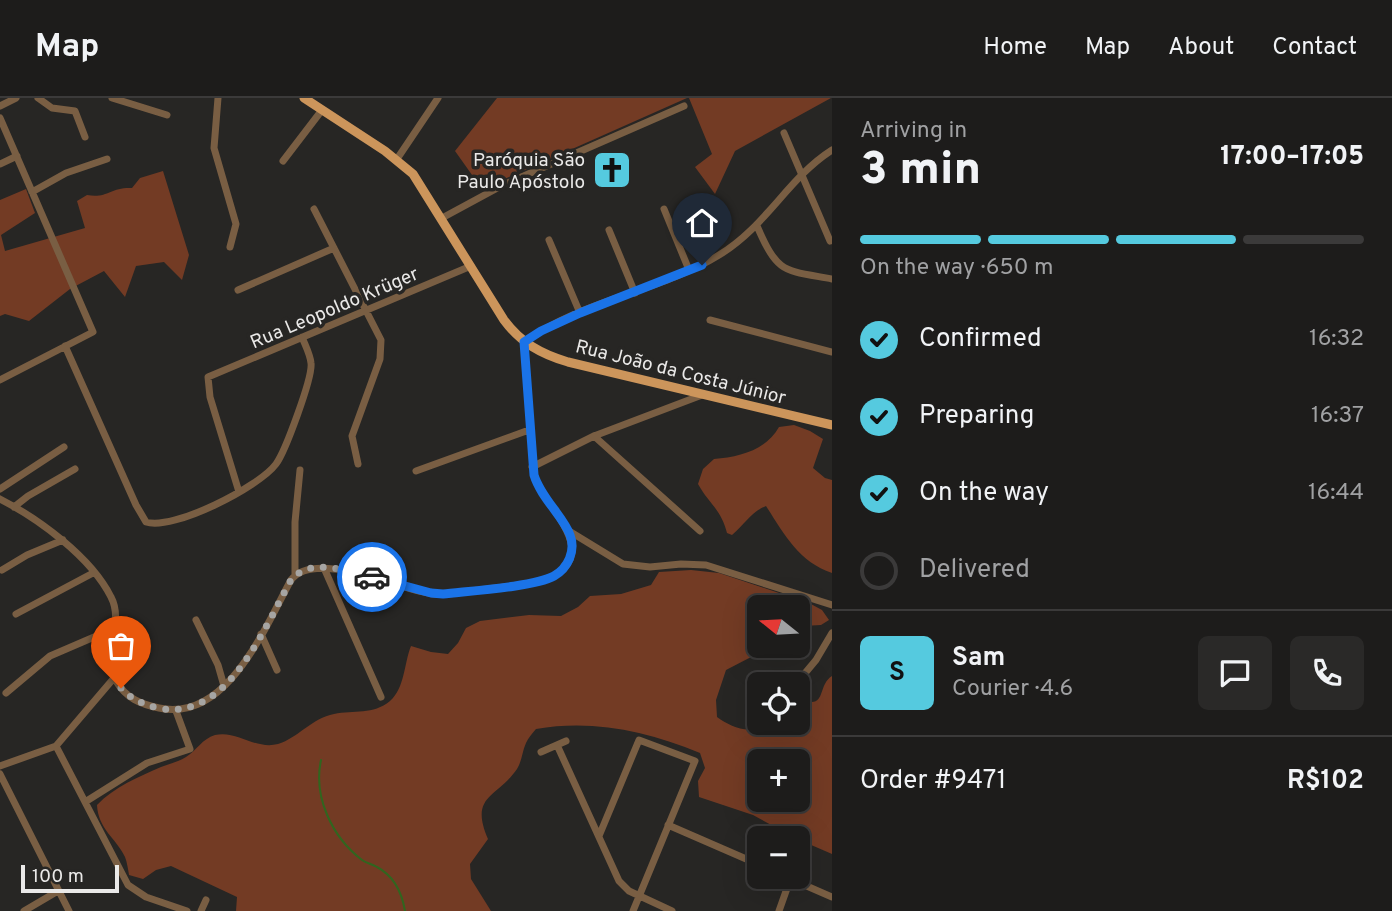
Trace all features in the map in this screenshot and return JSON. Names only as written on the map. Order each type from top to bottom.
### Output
[{"type":"main road","name":"Rua João da Costa Júnior","points":[[304,98],[397,159],[420,184],[504,320],[524,342],[536,350],[568,362],[832,425]]},
{"type":"street","points":[[0,106],[16,98]]},
{"type":"street","points":[[38,98],[52,108],[75,111],[85,137]]},
{"type":"street","points":[[112,98],[167,115]]},
{"type":"street","points":[[218,98],[214,148],[236,224],[230,247]]},
{"type":"street","points":[[397,159],[438,98]]},
{"type":"street","points":[[442,218],[503,185],[684,106]]},
{"type":"street","points":[[283,161],[322,110]]},
{"type":"street","points":[[0,118],[93,331],[0,380]]},
{"type":"street","points":[[784,133],[830,241]]},
{"type":"street","points":[[0,499],[63,540],[93,573],[114,603],[115,628],[111,659],[114,678],[134,700],[176,711],[197,705],[224,687],[242,666],[295,575],[307,568],[324,568],[436,594],[529,583],[552,577],[564,568],[572,546],[568,531],[539,488],[532,467],[524,342],[580,313],[635,293],[723,253],[757,226],[802,176],[832,150]]},
{"type":"street","points":[[0,164],[17,156]]},
{"type":"street","points":[[32,192],[66,173],[107,159]]},
{"type":"street","points":[[313,209],[379,333],[380,359],[352,436],[358,464]]},
{"type":"street","points":[[664,209],[689,270]]},
{"type":"street","points":[[757,226],[778,265],[793,272],[832,279]]},
{"type":"street","points":[[609,230],[635,293]]},
{"type":"street","points":[[549,240],[580,313]]},
{"type":"street","points":[[239,289],[334,248]]},
{"type":"street","name":"Rua Leopoldo Krüger","points":[[239,492],[210,397],[208,377],[471,266]]},
{"type":"street","points":[[709,320],[832,352]]},
{"type":"street","points":[[65,346],[136,505],[146,522],[159,525],[180,519],[239,492],[271,469],[280,457],[311,369],[302,337]]},
{"type":"street","points":[[532,467],[594,436],[705,394]]},
{"type":"street","points":[[416,471],[530,430]]},
{"type":"street","points":[[594,436],[700,531]]},
{"type":"street","points":[[0,489],[64,447]]},
{"type":"street","points":[[14,507],[75,469]]},
{"type":"street","points":[[295,575],[295,522],[300,470]]},
{"type":"street","points":[[568,531],[623,564],[650,567],[706,565],[832,605]]},
{"type":"street","points":[[2,570],[27,555],[63,540]]},
{"type":"street","points":[[324,568],[380,697]]},
{"type":"street","points":[[16,614],[93,573]]},
{"type":"street","points":[[196,620],[218,665],[224,687]]},
{"type":"street","points":[[6,693],[50,656],[115,628]]},
{"type":"street","points":[[806,672],[832,633]]},
{"type":"street","points":[[261,634],[278,670]]},
{"type":"street","points":[[0,766],[56,746],[114,678]]},
{"type":"street","points":[[85,802],[147,763],[190,749],[176,711]]},
{"type":"street","points":[[599,836],[639,740],[695,761],[633,911]]},
{"type":"street","points":[[541,752],[566,741]]},
{"type":"street","points":[[557,745],[619,881],[639,896],[672,911]]},
{"type":"street","points":[[56,746],[128,885],[146,897],[187,911]]},
{"type":"street","points":[[0,774],[69,911]]},
{"type":"street","points":[[668,825],[747,859]]},
{"type":"street","points":[[810,887],[832,897]]},
{"type":"street","points":[[779,911],[785,889]]},
{"type":"street","points":[[24,911],[58,891]]},
{"type":"street","points":[[201,911],[206,900]]},
{"type":"shaded area","points":[[497,98],[687,98],[482,189],[455,151]]},
{"type":"shaded area","points":[[689,98],[831,98],[735,151],[715,194],[695,167],[712,154]]},
{"type":"shaded area","points":[[163,171],[189,255],[182,280],[164,262],[136,266],[125,297],[104,271],[70,289],[29,321],[5,314],[0,316],[0,200],[26,189],[35,213],[1,235],[5,251],[85,228],[77,201],[87,195],[132,188],[140,178]]},
{"type":"shaded area","points":[[794,425],[823,439],[813,468],[832,480],[832,573],[810,562],[793,546],[766,506],[752,515],[732,535],[727,533],[718,512],[698,484],[703,469],[714,459],[751,451],[774,435],[779,427]]},
{"type":"shaded area","points":[[691,570],[719,573],[785,595],[747,595],[747,658],[749,658],[726,670],[716,700],[717,717],[728,724],[747,729],[747,735],[810,735],[810,701],[818,700],[827,680],[832,676],[832,854],[810,844],[810,826],[773,826],[753,815],[699,797],[698,781],[705,768],[700,753],[640,733],[578,725],[536,729],[527,741],[517,769],[484,805],[483,825],[488,839],[470,864],[471,879],[491,911],[236,911],[237,897],[171,866],[156,870],[143,879],[129,875],[125,857],[101,821],[97,805],[111,793],[135,779],[183,759],[210,737],[223,734],[262,744],[278,744],[326,716],[370,710],[384,705],[399,689],[411,646],[448,654],[466,628],[480,621],[529,615],[561,616],[578,607],[590,596],[621,594],[651,585],[659,572]]},
{"type":"shaded area","points":[[810,604],[822,610],[829,620],[821,625],[810,626]]},
{"type":"waterway","points":[[321,760],[320,788],[327,815],[334,828],[351,851],[393,880],[405,911]]},
{"type":"way so far","points":[[121,688],[141,704],[167,710],[184,710],[197,705],[224,687],[242,666],[291,580],[302,570],[318,567],[372,577]]},
{"type":"place","name":"Paróquia São Paulo Apóstolo","points":[[612,170]]},
{"type":"route","points":[[372,577],[443,594],[529,583],[552,577],[561,571],[572,552],[572,541],[539,488],[534,475],[524,342],[580,313],[702,265]]}]
